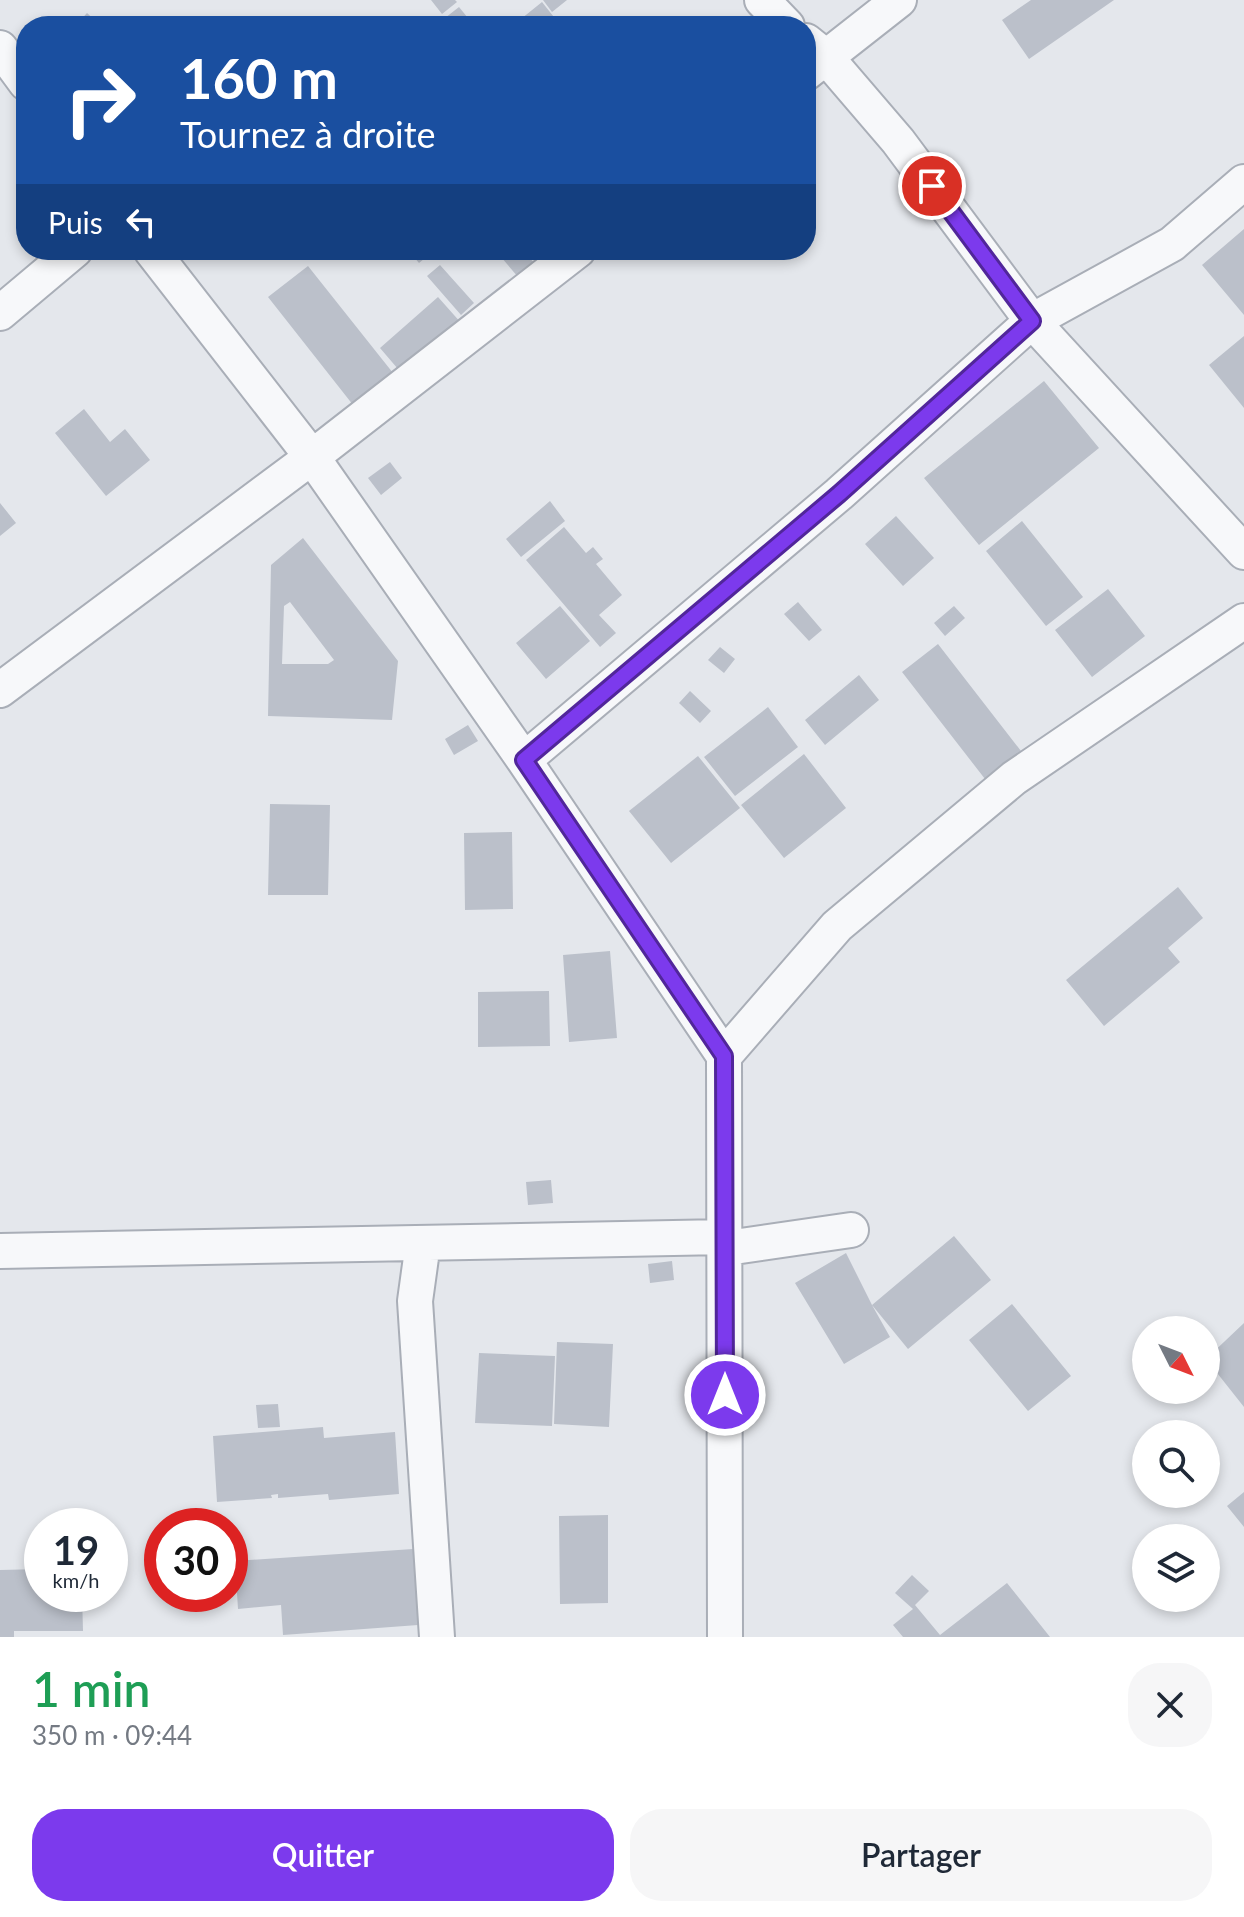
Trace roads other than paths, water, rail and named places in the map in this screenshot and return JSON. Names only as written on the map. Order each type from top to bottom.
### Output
[{"type":"street","points":[[762,0],[777,16]]},
{"type":"street","points":[[816,55],[899,0]]},
{"type":"street","points":[[0,48],[16,70]]},
{"type":"street","points":[[816,60],[898,141],[1032,321],[1244,552]]},
{"type":"street","points":[[524,760],[839,494],[1032,321],[1172,244],[1244,182]]},
{"type":"street","points":[[0,313],[63,260]]},
{"type":"street","points":[[159,260],[312,457],[524,760],[724,1056],[725,1637]]},
{"type":"street","points":[[0,690],[312,457],[565,260]]},
{"type":"street","points":[[724,1056],[837,926],[1014,778],[1244,621]]},
{"type":"street","points":[[724,1237],[727,1248],[851,1230]]},
{"type":"street","points":[[0,1251],[724,1237]]},
{"type":"street","points":[[423,1243],[415,1301],[437,1637]]}]
